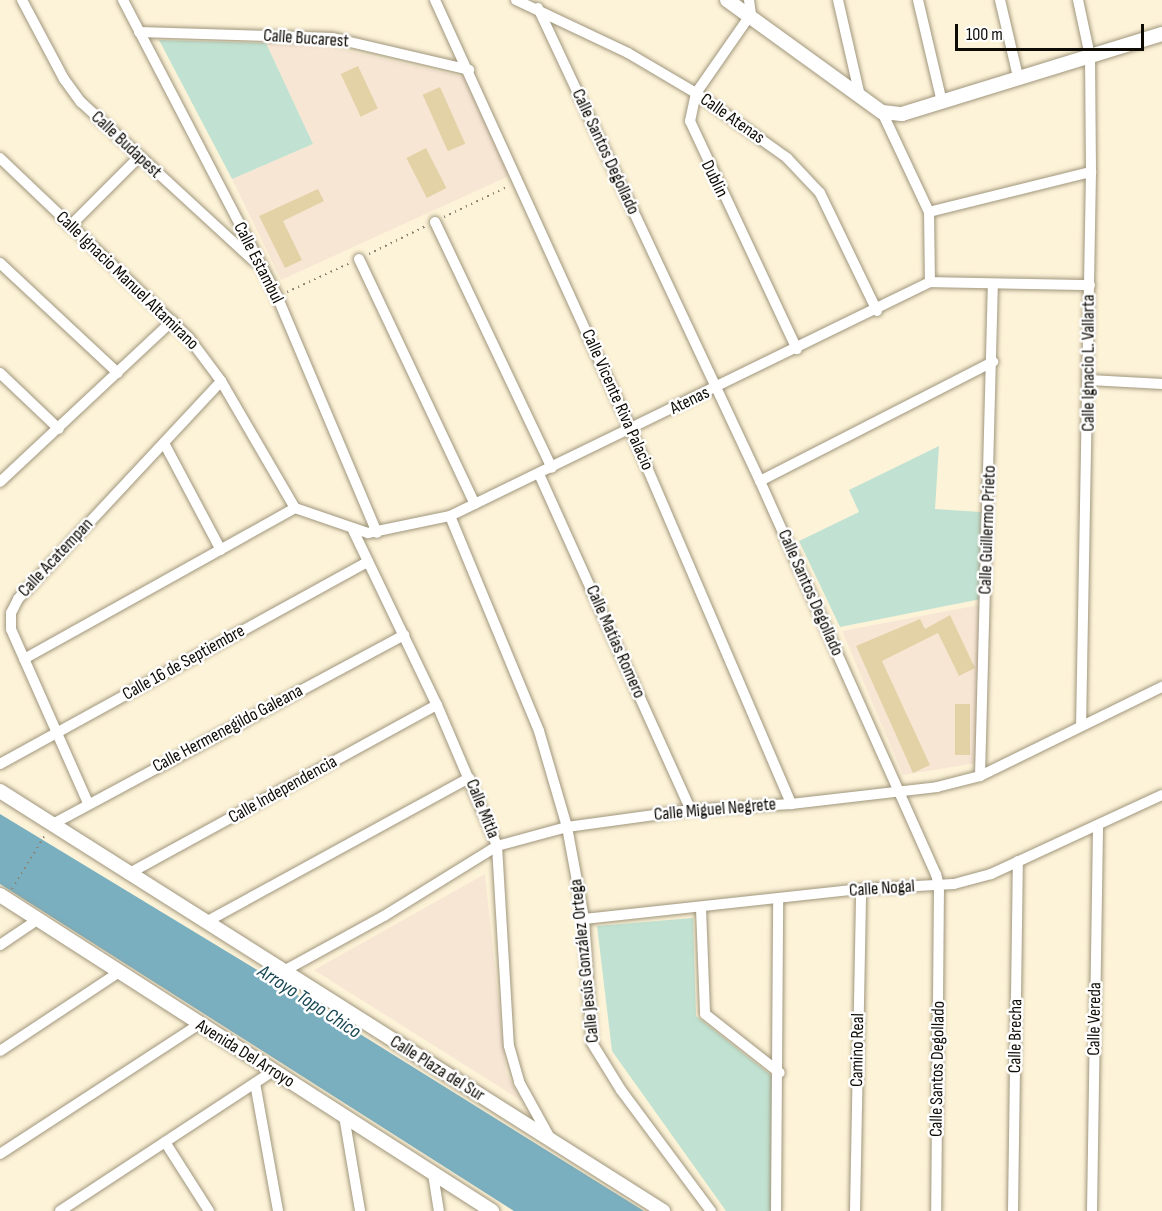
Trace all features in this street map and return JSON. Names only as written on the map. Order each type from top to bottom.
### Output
[{"type":"street","name":"Calle Budapest","points":[[22,0],[72,92],[138,158],[260,266]]},
{"type":"street","name":"Calle Estambul","points":[[123,0],[277,296],[377,532]]},
{"type":"street","name":"Calle Vicente Riva Palacio","points":[[435,0],[520,180],[631,430],[791,804]]},
{"type":"street","name":"Calle Atenas","points":[[516,0],[538,8],[628,53],[696,93],[787,158],[813,182],[877,311]]},
{"type":"street","points":[[727,0],[750,7],[882,112],[929,212],[930,282],[1090,285]]},
{"type":"street","points":[[838,0],[860,96]]},
{"type":"street","points":[[918,0],[942,102]]},
{"type":"street","points":[[1000,0],[1018,77]]},
{"type":"street","name":"Calle Ignacio L. Vallarta","points":[[1078,0],[1090,56],[1091,172],[1090,380],[1081,726]]},
{"type":"street","name":"Dublin","points":[[750,7],[696,93],[690,121],[694,138],[796,349]]},
{"type":"street","name":"Calle Santos Degollado","points":[[538,8],[715,390],[760,481],[939,886],[936,1211]]},
{"type":"street","name":"Calle Bucarest","points":[[139,32],[333,38],[469,70]]},
{"type":"street","points":[[882,112],[902,114],[1162,34]]},
{"type":"street","name":"Calle Ignacio Manuel Altamirano","points":[[0,158],[172,321],[221,381],[295,508]]},
{"type":"street","points":[[70,226],[138,158]]},
{"type":"street","points":[[929,212],[1091,172]]},
{"type":"street","points":[[435,222],[552,468]]},
{"type":"street","points":[[359,259],[475,504]]},
{"type":"street","points":[[0,263],[118,373]]},
{"type":"street","name":"Atenas","points":[[295,508],[353,530],[377,532],[450,516],[715,390],[877,311],[930,282]]},
{"type":"street","name":"Calle Guillermo Prieto","points":[[980,776],[993,362],[993,284]]},
{"type":"street","points":[[0,482],[172,321]]},
{"type":"street","points":[[760,481],[993,362]]},
{"type":"street","points":[[0,373],[59,429]]},
{"type":"street","points":[[1090,380],[1162,384]]},
{"type":"street","name":"Calle Acatempan","points":[[88,803],[55,733],[10,620],[18,599],[221,381]]},
{"type":"street","points":[[164,443],[221,550]]},
{"type":"street","name":"Calle Matías Romero","points":[[539,474],[691,810]]},
{"type":"street","points":[[24,659],[295,508]]},
{"type":"street","name":"Calle Jesús González Ortega","points":[[450,516],[539,731],[567,827],[584,919],[595,1050],[711,1211]]},
{"type":"street","name":"Calle Mitla","points":[[353,530],[436,705],[497,846],[509,1046],[519,1082],[551,1140]]},
{"type":"street","name":"Calle 16 de Septiembre","points":[[0,764],[368,562]]},
{"type":"street","name":"Calle Hermenegildo Galeana","points":[[50,829],[88,803],[404,635]]},
{"type":"street","name":"Calle Miguel Negrete","points":[[282,972],[384,916],[497,846],[567,827],[691,810],[791,804],[897,792],[980,776],[1162,687]]},
{"type":"street","name":"Calle Independencia","points":[[128,874],[436,705]]},
{"type":"street","points":[[206,922],[469,778]]},
{"type":"street","name":"Calle Plaza del Sur","points":[[0,791],[50,829],[206,922],[663,1211]]},
{"type":"street","name":"Calle Nogal","points":[[584,919],[861,889],[939,886],[973,880],[1098,826],[1162,795]]},
{"type":"street","name":"Calle Vereda","points":[[1092,1211],[1098,826]]},
{"type":"street","name":"Calle Brecha","points":[[1013,1211],[1018,861]]},
{"type":"street","name":"Camino Real","points":[[855,1211],[861,889]]},
{"type":"street","name":"Avenida Del Arroyo","points":[[0,895],[198,1025],[492,1211]]},
{"type":"street","points":[[776,1211],[780,1073],[778,899]]},
{"type":"street","points":[[701,908],[705,1014],[780,1073]]},
{"type":"street","points":[[0,945],[37,920]]},
{"type":"street","points":[[0,1050],[118,973]]},
{"type":"street","points":[[0,1154],[198,1025]]},
{"type":"street","points":[[60,1211],[272,1072]]},
{"type":"street","points":[[255,1083],[278,1211]]},
{"type":"street","points":[[344,1116],[360,1211]]},
{"type":"street","points":[[165,1142],[209,1211]]},
{"type":"street","points":[[433,1174],[439,1211]]},
{"type":"path","points":[[277,296],[359,259],[520,180]]},
{"type":"path","points":[[16,885],[50,829]]},
{"type":"shaded area","points":[[266,43],[334,48],[464,77],[509,176],[281,280],[232,179],[313,144]]},
{"type":"shaded area","points":[[979,605],[977,763],[903,775],[842,631]]},
{"type":"shaded area","points":[[485,874],[506,1073],[522,1101],[314,970]]},
{"type":"green space","points":[[159,40],[266,43],[313,144],[232,179]]},
{"type":"green space","points":[[939,446],[935,509],[981,512],[981,599],[840,627],[799,541],[859,512],[849,490]]},
{"type":"green space","points":[[693,918],[696,1016],[777,1080],[771,1211],[726,1211],[612,1051],[597,926]]},
{"type":"water","points":[[0,814],[267,976],[644,1211],[514,1211],[0,884]]},
{"type":"building","points":[[358,66],[378,109],[361,117],[341,74]]},
{"type":"building","points":[[440,87],[465,144],[448,151],[423,95]]},
{"type":"building","points":[[426,148],[446,188],[427,198],[406,158]]},
{"type":"building","points":[[318,189],[324,201],[283,221],[302,260],[285,268],[259,216]]},
{"type":"building","points":[[950,615],[975,668],[959,676],[938,633],[882,661],[930,765],[913,773],[856,646],[920,619],[925,629]]},
{"type":"building","points":[[955,704],[970,704],[970,755],[955,755]]},
{"type":"water label","name":"Arroyo Topo Chico","points":[[309,1002]]}]
